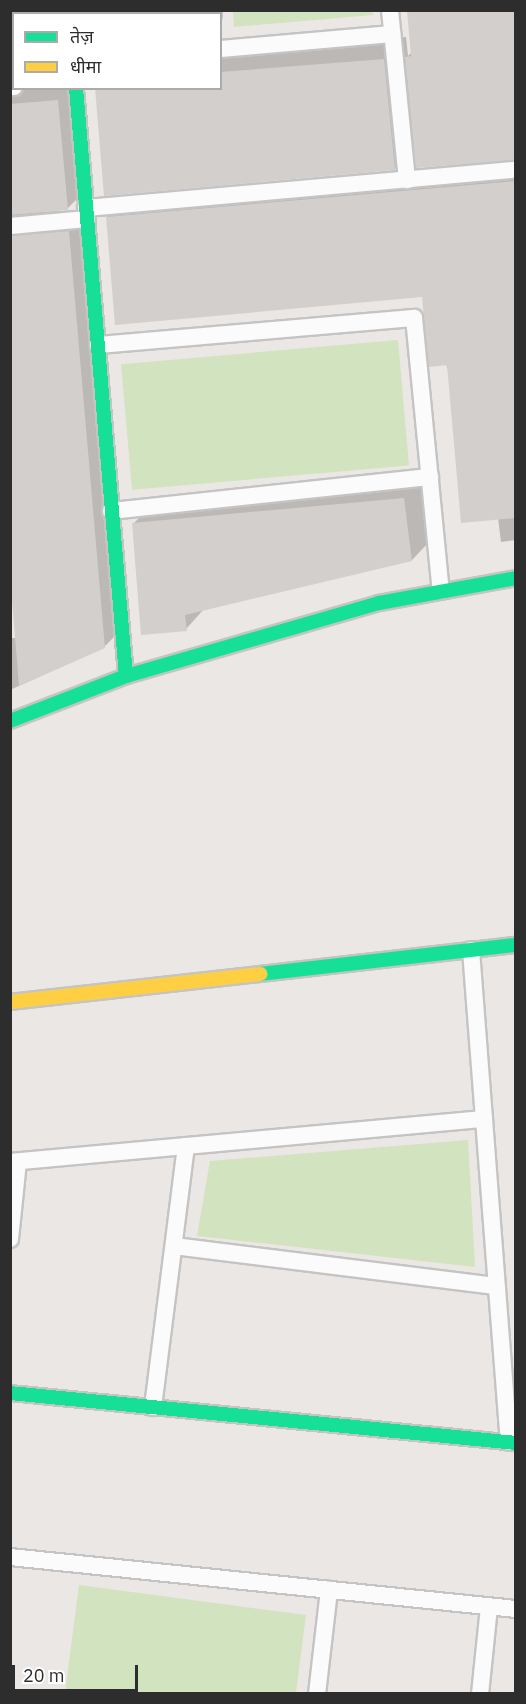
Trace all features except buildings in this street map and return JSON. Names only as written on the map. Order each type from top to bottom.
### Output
[{"type":"street","points":[[76,90],[126,676]]},
{"type":"street","points":[[10,721],[126,676],[379,603],[516,578]]},
{"type":"street","points":[[10,1002],[516,945]]},
{"type":"street","points":[[10,1393],[512,1442]]},
{"type":"lane","points":[[390,10],[407,180]]},
{"type":"lane","points":[[222,49],[392,34]]},
{"type":"lane","points":[[10,226],[87,214],[516,170]]},
{"type":"lane","points":[[98,345],[414,318],[441,591]]},
{"type":"lane","points":[[111,511],[430,477]]},
{"type":"lane","points":[[471,950],[496,1286],[512,1442]]},
{"type":"lane","points":[[10,1239],[14,1162],[484,1119]]},
{"type":"lane","points":[[153,1407],[186,1146]]},
{"type":"lane","points":[[174,1246],[496,1286]]},
{"type":"lane","points":[[10,1557],[516,1609]]},
{"type":"lane","points":[[317,1694],[329,1590]]},
{"type":"lane","points":[[480,1694],[489,1607]]},
{"type":"green space","points":[[372,10],[373,15],[234,27],[233,11]]},
{"type":"green space","points":[[398,340],[409,466],[132,490],[121,364]]},
{"type":"green space","points":[[468,1140],[475,1267],[197,1236],[210,1161]]},
{"type":"green space","points":[[79,1585],[306,1615],[296,1693],[65,1693]]},
{"type":"traffic: fast","points":[[76,90],[126,676]]},
{"type":"traffic: fast","points":[[10,721],[126,676],[379,603],[516,578]]},
{"type":"traffic: fast","points":[[260,974],[516,945]]},
{"type":"traffic: fast","points":[[10,1393],[516,1443]]},
{"type":"traffic: slow","points":[[10,1002],[260,974]]}]
